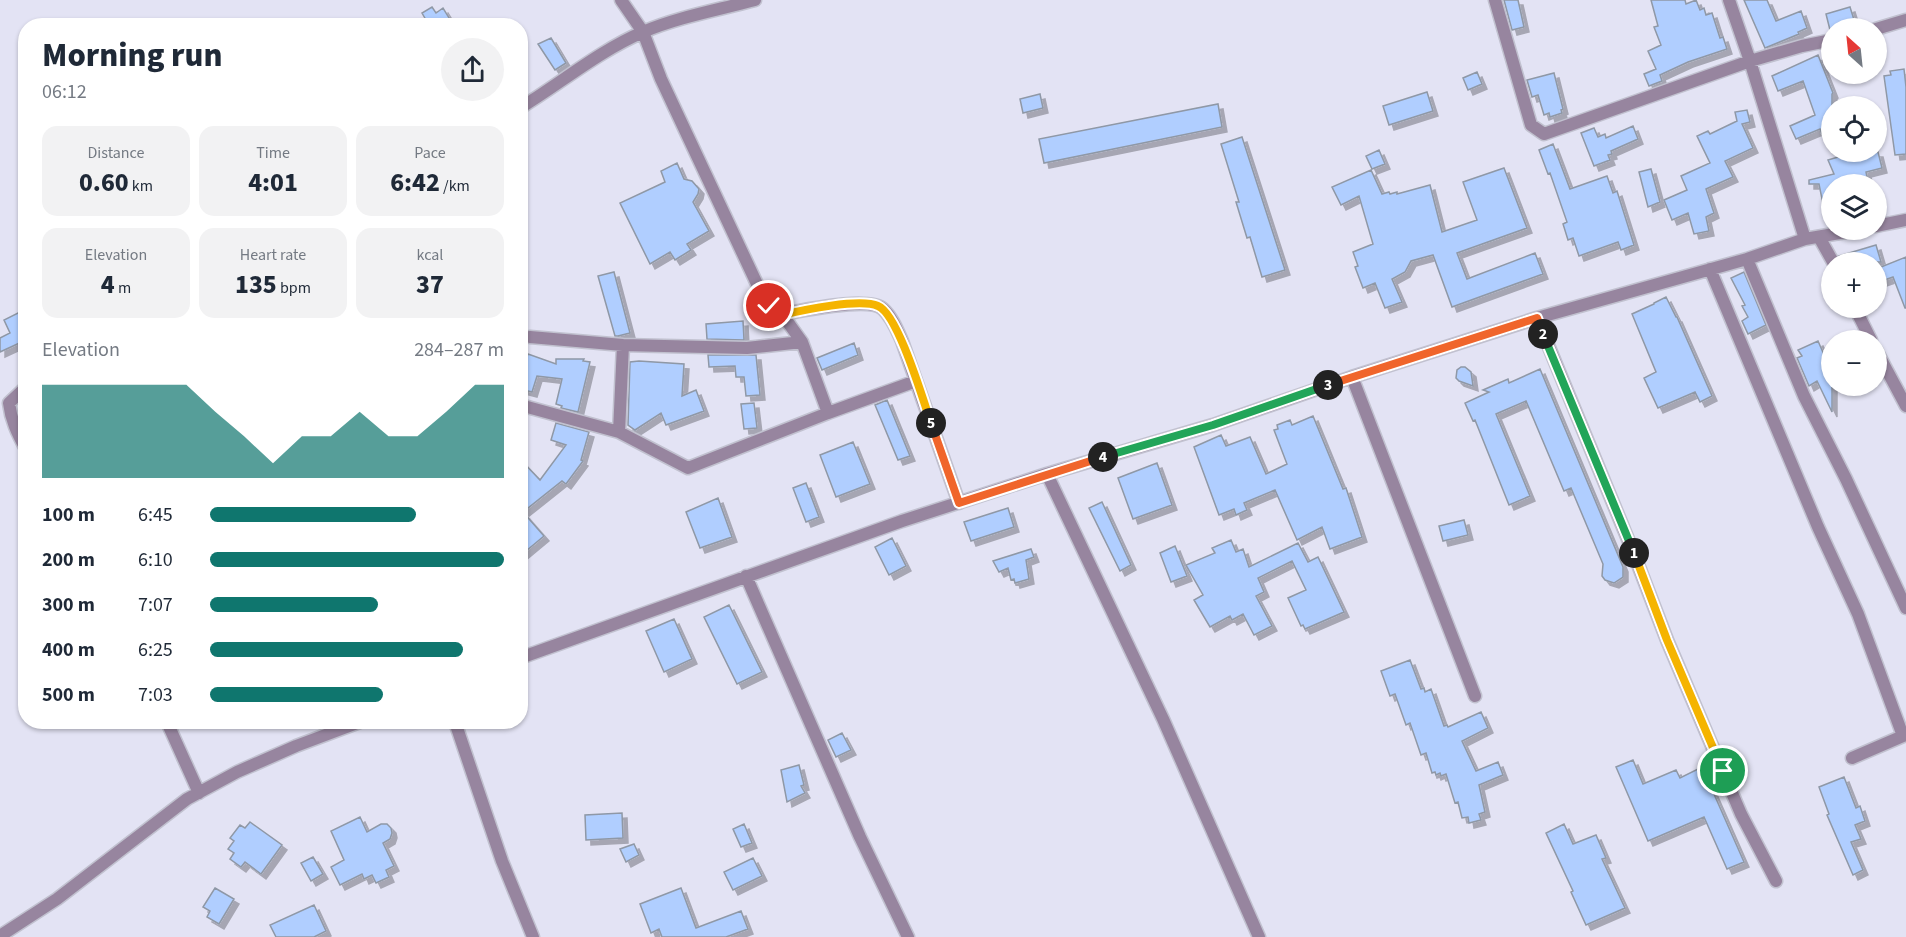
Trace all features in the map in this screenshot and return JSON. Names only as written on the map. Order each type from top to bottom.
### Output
[{"type":"street","points":[[621,0],[643,32],[671,100],[757,284],[769,306],[782,315],[802,342],[828,413]]},
{"type":"street","points":[[528,103],[609,50],[643,32],[723,4],[755,0]]},
{"type":"street","points":[[1495,0],[1531,125],[1544,134],[1750,62],[1821,42]]},
{"type":"street","points":[[1729,0],[1805,239]]},
{"type":"street","points":[[1887,26],[1906,20]]},
{"type":"street","points":[[1887,224],[1906,220]]},
{"type":"street","points":[[528,655],[746,576],[959,503],[1047,474],[1213,425],[1352,377],[1537,318],[1747,259],[1805,239],[1819,237],[1827,252]]},
{"type":"street","points":[[1747,259],[1804,396],[1906,608]]},
{"type":"street","points":[[1710,269],[1818,527],[1858,614],[1903,736],[1852,758]]},
{"type":"street","points":[[782,315],[824,306],[870,303],[882,307],[893,322],[959,503]]},
{"type":"street","points":[[1537,318],[1741,814],[1776,881]]},
{"type":"street","points":[[530,337],[623,345],[747,348],[802,342]]},
{"type":"street","points":[[619,432],[623,345]]},
{"type":"street","points":[[1887,371],[1906,406]]},
{"type":"street","points":[[1352,377],[1475,696]]},
{"type":"street","points":[[528,407],[619,432],[688,468],[916,381]]},
{"type":"street","points":[[18,395],[9,403],[18,435]]},
{"type":"street","points":[[1047,474],[1162,719],[1259,937]]},
{"type":"street","points":[[746,576],[860,837],[908,937]]},
{"type":"street","points":[[170,729],[199,793]]},
{"type":"street","points":[[0,936],[57,899],[187,799],[237,772],[341,729]]},
{"type":"street","points":[[457,729],[502,861],[533,937]]},
{"type":"building","points":[[1504,0],[1518,0],[1524,27],[1512,30]]},
{"type":"building","points":[[1651,0],[1685,0],[1686,4],[1696,0],[1700,10],[1704,8],[1706,15],[1712,13],[1720,38],[1723,37],[1727,49],[1688,62],[1660,75],[1662,81],[1649,86],[1644,74],[1656,69],[1648,51],[1661,45],[1654,27],[1658,26]]},
{"type":"building","points":[[1744,0],[1767,0],[1776,21],[1801,11],[1807,28],[1798,32],[1799,34],[1765,48]]},
{"type":"building","points":[[432,7],[436,13],[443,8],[449,18],[425,18],[422,13]]},
{"type":"building","points":[[1850,7],[1853,18],[1827,18],[1826,14]]},
{"type":"building","points":[[551,38],[566,63],[555,70],[538,44]]},
{"type":"building","points":[[1818,55],[1821,63],[1821,84],[1829,84],[1833,93],[1832,96],[1821,96],[1821,132],[1820,129],[1796,139],[1790,126],[1815,115],[1803,81],[1778,91],[1772,76]]},
{"type":"building","points":[[1904,69],[1906,154],[1895,155],[1885,84],[1887,84],[1887,76],[1891,75],[1890,71]]},
{"type":"building","points":[[1477,72],[1482,84],[1468,90],[1463,78]]},
{"type":"building","points":[[1554,73],[1563,109],[1562,113],[1550,117],[1549,113],[1544,115],[1538,95],[1532,97],[1527,80]]},
{"type":"building","points":[[1427,92],[1433,111],[1389,125],[1383,106]]},
{"type":"building","points":[[1040,94],[1043,108],[1023,113],[1020,99]]},
{"type":"building","points":[[1218,104],[1222,127],[1044,163],[1039,139]]},
{"type":"building","points":[[1747,110],[1750,122],[1742,124],[1753,148],[1725,161],[1733,177],[1706,189],[1714,213],[1706,217],[1709,231],[1694,234],[1688,213],[1672,220],[1664,200],[1687,190],[1681,176],[1710,163],[1697,136],[1708,131],[1710,134],[1737,121],[1735,112]]},
{"type":"building","points":[[1633,126],[1638,139],[1611,151],[1612,154],[1608,155],[1610,160],[1594,166],[1581,133],[1594,128],[1598,137],[1605,134],[1606,138]]},
{"type":"building","points":[[1242,137],[1285,270],[1262,277],[1250,237],[1247,238],[1236,202],[1239,202],[1221,144]]},
{"type":"building","points":[[1553,144],[1570,189],[1607,176],[1613,193],[1617,191],[1634,245],[1621,250],[1618,242],[1579,256],[1573,238],[1568,240],[1563,224],[1567,222],[1550,173],[1548,174],[1539,150]]},
{"type":"building","points":[[1379,150],[1385,164],[1372,169],[1366,156]]},
{"type":"building","points":[[1829,162],[1880,162],[1882,168],[1866,172],[1866,174],[1834,174]]},
{"type":"building","points":[[677,163],[684,179],[692,181],[699,189],[693,202],[709,231],[687,244],[691,250],[675,260],[670,252],[650,264],[620,203],[665,182],[661,171]]},
{"type":"building","points":[[1504,168],[1527,228],[1457,253],[1467,279],[1535,253],[1543,274],[1452,307],[1433,255],[1411,261],[1405,272],[1392,279],[1402,302],[1385,308],[1375,283],[1363,288],[1355,267],[1358,266],[1353,252],[1373,244],[1359,196],[1341,205],[1332,187],[1371,170],[1382,194],[1397,192],[1397,194],[1430,185],[1442,232],[1477,220],[1463,182]]},
{"type":"building","points":[[1651,169],[1660,202],[1648,207],[1639,172]]},
{"type":"building","points":[[1821,177],[1821,194],[1819,184],[1809,184],[1809,180]]},
{"type":"building","points":[[1876,245],[1878,252],[1852,252]]},
{"type":"building","points":[[1906,257],[1906,308],[1893,277],[1887,279],[1887,265]]},
{"type":"building","points":[[614,272],[630,333],[618,336],[615,336],[598,276]]},
{"type":"building","points":[[1744,272],[1766,325],[1748,334],[1742,321],[1748,317],[1742,306],[1745,305],[1731,278]]},
{"type":"building","points":[[1666,297],[1712,396],[1700,402],[1695,392],[1658,408],[1644,378],[1656,372],[1632,314]]},
{"type":"building","points":[[18,313],[18,344],[0,352],[0,338],[10,333],[4,320]]},
{"type":"building","points":[[743,321],[744,340],[707,339],[706,324]]},
{"type":"building","points":[[1818,341],[1821,348],[1821,389],[1817,381],[1809,386],[1797,358],[1802,356],[1798,350]]},
{"type":"building","points":[[854,343],[858,355],[822,370],[817,358]]},
{"type":"building","points":[[528,354],[556,364],[556,359],[584,359],[583,361],[590,362],[578,412],[561,408],[562,406],[556,404],[562,379],[537,376],[532,392],[528,391]]},
{"type":"building","points":[[708,355],[756,355],[760,395],[746,396],[744,377],[736,377],[735,366],[709,367]]},
{"type":"building","points":[[630,362],[684,364],[682,396],[696,390],[704,411],[666,425],[661,413],[635,430],[628,425]]},
{"type":"building","points":[[1461,367],[1471,372],[1473,386],[1456,378],[1457,370]]},
{"type":"building","points":[[1540,369],[1623,567],[1623,577],[1614,583],[1605,580],[1602,576],[1603,564],[1571,488],[1564,491],[1526,401],[1496,414],[1530,496],[1509,505],[1475,420],[1473,421],[1465,403],[1489,392],[1483,390],[1508,379],[1509,383]]},
{"type":"building","points":[[1824,396],[1832,396],[1832,412]]},
{"type":"building","points":[[887,400],[910,456],[898,460],[875,405]]},
{"type":"building","points":[[754,403],[757,428],[744,429],[741,404]]},
{"type":"building","points":[[1313,416],[1343,489],[1346,488],[1362,537],[1330,549],[1322,527],[1297,540],[1275,490],[1244,503],[1247,510],[1236,515],[1234,509],[1219,515],[1194,447],[1221,435],[1226,446],[1250,437],[1266,474],[1287,464],[1274,430],[1278,429],[1277,425],[1290,420],[1292,425]]},
{"type":"building","points":[[556,423],[589,432],[581,460],[583,461],[566,484],[562,481],[528,508],[528,467],[540,480],[566,445],[551,440]]},
{"type":"building","points":[[853,442],[870,484],[836,497],[820,455]]},
{"type":"building","points":[[1157,463],[1172,505],[1133,519],[1118,478]]},
{"type":"building","points":[[806,483],[819,517],[806,522],[793,488]]},
{"type":"building","points":[[718,498],[732,537],[700,548],[686,512]]},
{"type":"building","points":[[1102,502],[1131,565],[1120,571],[1089,508]]},
{"type":"building","points":[[1008,508],[1014,527],[971,541],[964,522]]},
{"type":"building","points":[[528,518],[544,536],[528,549]]},
{"type":"building","points":[[1464,520],[1468,535],[1443,541],[1439,526]]},
{"type":"building","points":[[892,538],[906,566],[889,575],[875,547]]},
{"type":"building","points":[[1231,540],[1236,552],[1243,549],[1249,567],[1298,543],[1308,562],[1318,557],[1344,612],[1305,629],[1303,625],[1301,626],[1288,598],[1306,590],[1292,561],[1258,578],[1264,592],[1256,596],[1272,626],[1254,635],[1243,614],[1232,620],[1230,616],[1210,627],[1194,600],[1203,595],[1186,565],[1215,553],[1212,548]]},
{"type":"building","points":[[1175,546],[1187,576],[1171,582],[1160,553]]},
{"type":"building","points":[[1031,549],[1034,557],[1026,560],[1029,579],[1015,583],[1014,579],[1011,580],[1008,568],[999,572],[993,561]]},
{"type":"building","points":[[729,605],[762,672],[737,684],[704,617]]},
{"type":"building","points":[[674,619],[692,659],[664,672],[646,631]]},
{"type":"building","points":[[1410,660],[1421,689],[1424,688],[1425,692],[1431,689],[1444,726],[1448,727],[1481,712],[1488,728],[1462,741],[1476,771],[1498,762],[1503,775],[1479,785],[1485,812],[1479,814],[1481,820],[1469,823],[1468,817],[1462,818],[1446,774],[1441,776],[1440,773],[1436,775],[1435,772],[1432,773],[1426,753],[1421,755],[1410,723],[1406,725],[1395,694],[1390,696],[1381,671]]},
{"type":"building","points":[[842,733],[851,750],[836,757],[828,740]]},
{"type":"building","points":[[1633,760],[1643,784],[1676,770],[1680,778],[1702,767],[1744,862],[1727,869],[1704,817],[1648,841],[1616,767]]},
{"type":"building","points":[[799,765],[804,785],[801,786],[805,793],[787,802],[781,770]]},
{"type":"building","points":[[1844,777],[1856,808],[1860,806],[1865,821],[1855,825],[1861,839],[1851,842],[1863,870],[1853,875],[1827,815],[1829,814],[1819,787]]},
{"type":"building","points":[[622,813],[623,838],[586,840],[585,815]]},
{"type":"building","points":[[360,817],[367,832],[381,824],[387,824],[391,828],[390,839],[383,843],[394,866],[386,870],[389,877],[376,883],[372,875],[364,879],[362,874],[340,885],[331,867],[344,860],[331,831]]},
{"type":"building","points":[[250,822],[282,845],[261,874],[245,862],[241,867],[230,859],[234,853],[228,849],[234,841],[230,838],[240,825],[245,828]]},
{"type":"building","points":[[744,824],[752,843],[741,847],[733,829]]},
{"type":"building","points":[[1564,824],[1573,844],[1596,835],[1606,858],[1602,859],[1625,908],[1586,925],[1546,833]]},
{"type":"building","points":[[634,844],[639,855],[626,862],[620,849]]},
{"type":"building","points":[[313,857],[323,874],[311,881],[301,863]]},
{"type":"building","points":[[753,858],[762,876],[733,890],[724,872]]},
{"type":"building","points":[[215,888],[234,899],[219,924],[207,917],[210,911],[203,907]]},
{"type":"building","points":[[681,888],[696,928],[741,911],[748,929],[726,937],[662,937],[659,929],[651,933],[640,904]]},
{"type":"building","points":[[314,905],[326,931],[314,937],[276,937],[270,925]]},
{"type":"route","points":[[769,306],[782,315],[824,306],[870,303],[882,307],[902,340],[959,503],[1047,474],[1213,425],[1352,377],[1537,318],[1667,640],[1723,771]]}]
